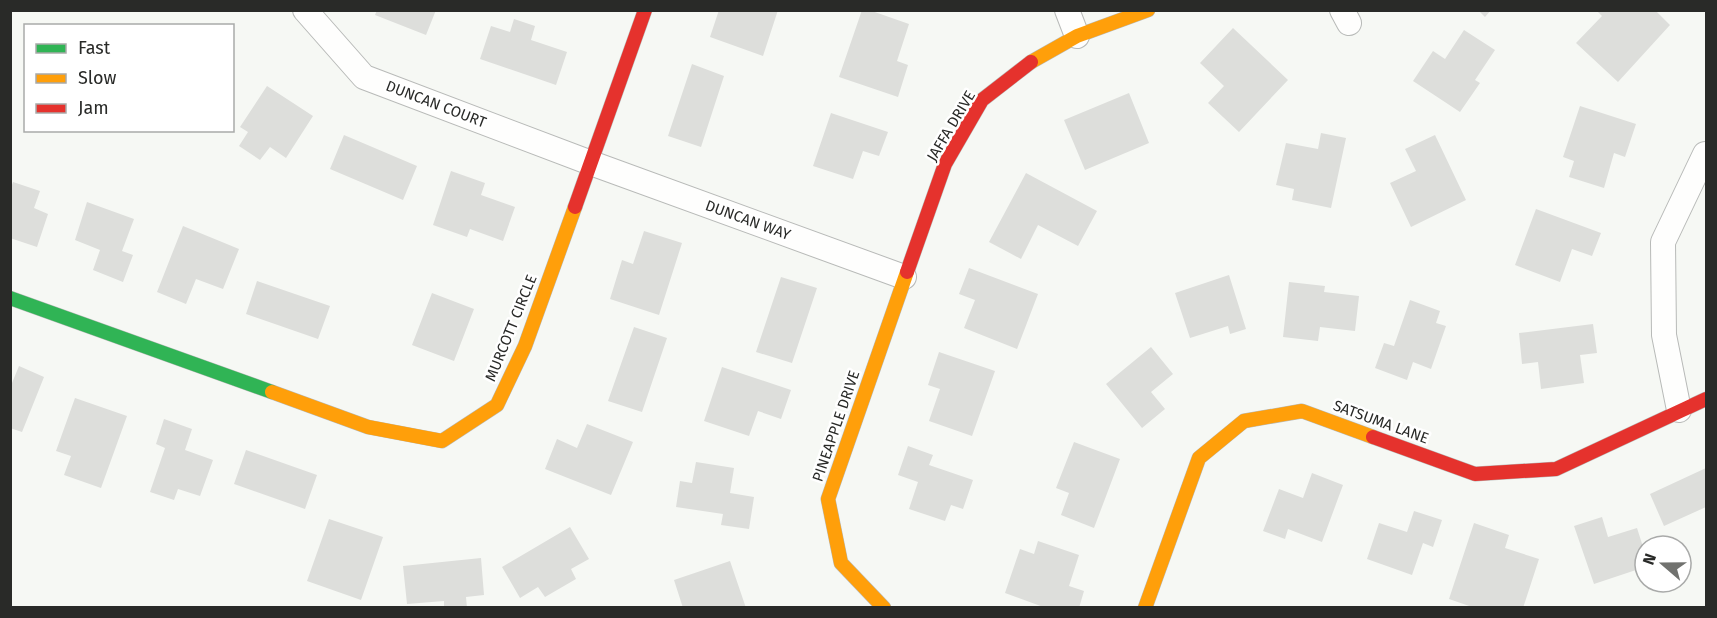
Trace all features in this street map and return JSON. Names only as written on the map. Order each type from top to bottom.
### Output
[{"type":"street","name":"DUNCAN COURT","points":[[305,10],[364,77],[591,163]]},
{"type":"street","name":"MURCOTT CIRCLE","points":[[10,298],[368,427],[442,441],[496,405],[525,346],[645,10]]},
{"type":"street","points":[[1066,10],[1077,36]]},
{"type":"street","name":"JAFFA DRIVE","points":[[904,277],[945,164],[982,100],[1035,58],[1077,36],[1148,10]]},
{"type":"street","points":[[1679,410],[1664,335],[1663,242],[1706,154]]},
{"type":"street","name":"DUNCAN WAY","points":[[591,163],[904,277]]},
{"type":"street","name":"PINEAPPLE DRIVE","points":[[884,608],[841,562],[828,499],[904,277]]},
{"type":"street","name":"SATSUMA LANE","points":[[1145,608],[1199,458],[1244,421],[1302,411],[1475,474],[1557,469],[1679,410],[1707,399]]},
{"type":"building","points":[[377,10],[436,10],[426,35],[375,15]]},
{"type":"building","points":[[719,10],[778,10],[763,56],[710,37]]},
{"type":"building","points":[[862,10],[869,10],[909,24],[897,61],[908,65],[898,97],[839,77]]},
{"type":"building","points":[[1478,10],[1491,10],[1485,17]]},
{"type":"building","points":[[1596,10],[1655,10],[1670,25],[1618,82],[1576,43],[1602,16]]},
{"type":"building","points":[[514,19],[535,26],[531,40],[567,52],[556,85],[480,59],[491,26],[510,32]]},
{"type":"building","points":[[1233,28],[1288,80],[1239,132],[1208,103],[1224,86],[1200,63]]},
{"type":"building","points":[[1464,30],[1495,50],[1475,80],[1480,83],[1460,112],[1413,81],[1433,51],[1445,59]]},
{"type":"building","points":[[692,64],[724,76],[701,147],[668,136]]},
{"type":"building","points":[[267,86],[313,116],[286,158],[270,147],[260,160],[239,146],[248,132],[240,127]]},
{"type":"building","points":[[1129,93],[1149,143],[1085,170],[1064,120]]},
{"type":"building","points":[[1580,106],[1636,124],[1625,157],[1614,153],[1604,188],[1569,177],[1574,161],[1563,157]]},
{"type":"building","points":[[831,113],[888,132],[879,156],[863,151],[853,179],[813,166]]},
{"type":"building","points":[[1321,133],[1346,138],[1331,208],[1292,200],[1294,189],[1276,185],[1286,143],[1318,149]]},
{"type":"building","points":[[344,135],[417,166],[403,200],[330,169]]},
{"type":"building","points":[[1435,135],[1466,200],[1411,227],[1390,183],[1416,171],[1405,149]]},
{"type":"building","points":[[451,171],[485,183],[481,195],[515,207],[503,241],[470,229],[467,237],[433,225]]},
{"type":"building","points":[[1026,173],[1097,211],[1078,246],[1038,225],[1021,259],[989,242]]},
{"type":"building","points":[[13,182],[40,191],[34,208],[48,214],[37,247],[10,238],[10,190]]},
{"type":"building","points":[[87,202],[134,219],[122,251],[133,255],[123,282],[93,270],[100,250],[75,240]]},
{"type":"building","points":[[1536,209],[1601,233],[1592,256],[1572,249],[1560,282],[1515,265]]},
{"type":"building","points":[[183,226],[239,249],[223,289],[196,279],[186,304],[157,292]]},
{"type":"building","points":[[644,231],[682,243],[659,315],[610,299],[622,260],[633,264]]},
{"type":"building","points":[[969,268],[1038,294],[1017,349],[964,328],[975,300],[959,294]]},
{"type":"building","points":[[1229,275],[1246,329],[1230,334],[1228,326],[1190,338],[1175,293]]},
{"type":"building","points":[[781,277],[817,288],[792,363],[756,352]]},
{"type":"building","points":[[257,281],[330,306],[318,339],[246,314]]},
{"type":"building","points":[[1289,282],[1325,286],[1324,292],[1359,296],[1355,331],[1320,327],[1318,341],[1283,337]]},
{"type":"building","points":[[432,293],[474,309],[454,361],[412,345]]},
{"type":"building","points":[[1410,300],[1440,311],[1436,323],[1446,326],[1431,369],[1413,362],[1407,380],[1375,368],[1384,343],[1394,346]]},
{"type":"building","points":[[1593,324],[1597,353],[1580,355],[1584,383],[1541,389],[1538,362],[1522,364],[1519,333]]},
{"type":"building","points":[[634,327],[667,338],[642,412],[608,401]]},
{"type":"building","points":[[1151,347],[1173,374],[1151,392],[1165,409],[1142,428],[1106,384]]},
{"type":"building","points":[[939,352],[995,371],[972,436],[929,421],[940,389],[928,385]]},
{"type":"building","points":[[19,366],[44,377],[22,432],[10,428],[10,383]]},
{"type":"building","points":[[722,367],[791,390],[781,419],[758,411],[749,436],[704,421]]},
{"type":"building","points":[[75,398],[127,416],[101,488],[64,475],[71,456],[56,451]]},
{"type":"building","points":[[164,419],[192,429],[185,450],[213,460],[200,496],[178,489],[174,500],[150,492],[165,448],[156,444]]},
{"type":"building","points":[[587,424],[633,442],[611,495],[545,469],[557,439],[577,448]]},
{"type":"building","points":[[1074,442],[1120,459],[1094,528],[1061,515],[1069,493],[1056,488]]},
{"type":"building","points":[[908,446],[933,455],[929,465],[973,480],[963,509],[951,505],[945,521],[909,509],[918,482],[898,475]]},
{"type":"building","points":[[246,450],[317,475],[305,509],[234,484]]},
{"type":"building","points":[[696,462],[734,468],[730,493],[754,497],[749,529],[721,525],[723,514],[676,507],[680,481],[692,483]]},
{"type":"building","points":[[1706,468],[1706,507],[1664,526],[1650,494]]},
{"type":"building","points":[[1312,473],[1343,485],[1322,542],[1288,529],[1285,539],[1263,531],[1279,489],[1303,498]]},
{"type":"building","points":[[1414,511],[1442,520],[1433,547],[1423,543],[1412,575],[1367,559],[1379,523],[1407,532]]},
{"type":"building","points":[[1602,517],[1608,537],[1637,528],[1639,534],[1633,534],[1633,571],[1594,584],[1574,526]]},
{"type":"building","points":[[329,519],[383,537],[361,600],[307,581]]},
{"type":"building","points":[[1474,523],[1509,535],[1505,548],[1539,559],[1523,608],[1475,608],[1449,599]]},
{"type":"building","points":[[570,527],[589,559],[571,569],[576,579],[545,597],[538,587],[520,598],[502,567]]},
{"type":"building","points":[[1038,541],[1079,555],[1069,586],[1084,591],[1079,608],[1046,608],[1005,593],[1020,549],[1034,554]]},
{"type":"building","points":[[481,558],[484,595],[466,597],[467,608],[444,608],[444,601],[407,604],[403,566]]},
{"type":"building","points":[[730,561],[746,608],[683,608],[674,580]]},
{"type":"traffic: fast","points":[[10,298],[272,392]]},
{"type":"traffic: slow","points":[[1031,62],[1077,36],[1148,10]]},
{"type":"traffic: slow","points":[[272,392],[368,427],[442,441],[497,405],[525,346],[575,207]]},
{"type":"traffic: slow","points":[[884,608],[841,563],[828,499],[907,272]]},
{"type":"traffic: slow","points":[[1145,608],[1199,458],[1244,421],[1302,411],[1373,437]]},
{"type":"traffic: jam","points":[[575,207],[645,10]]},
{"type":"traffic: jam","points":[[907,272],[945,164],[982,100],[1031,62]]},
{"type":"traffic: jam","points":[[1373,437],[1475,474],[1556,469],[1706,399]]}]
